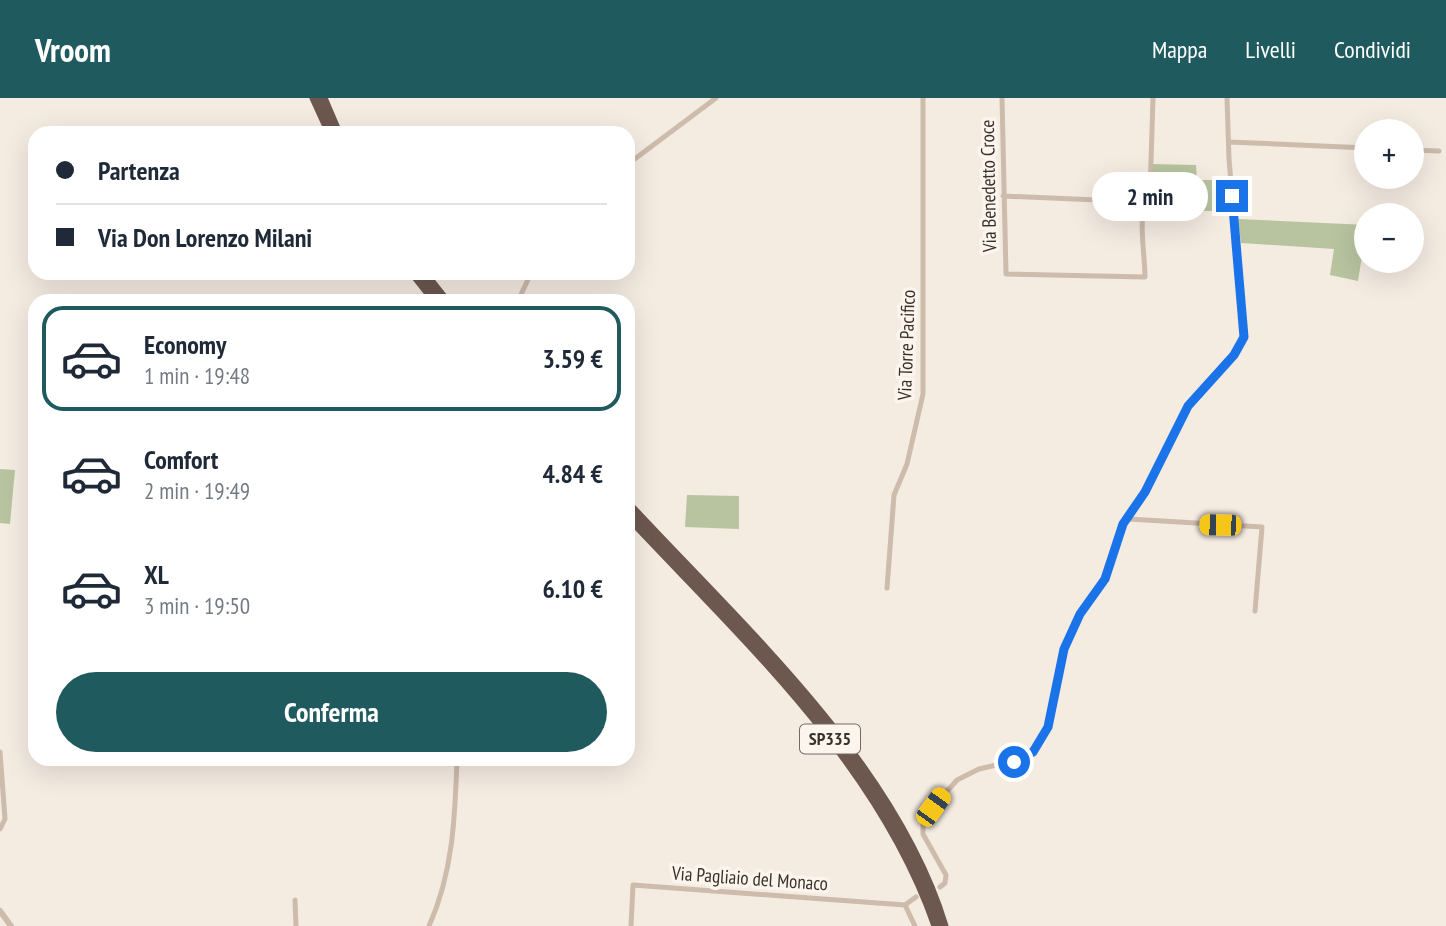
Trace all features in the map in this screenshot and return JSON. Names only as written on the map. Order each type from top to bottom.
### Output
[{"type":"highway","points":[[314,98],[327,126]]},
{"type":"highway","points":[[323,98],[335,126]]},
{"type":"highway","points":[[418,280],[430,294]]},
{"type":"highway","name":"SP335","points":[[635,512],[857,774],[904,850],[936,926]]},
{"type":"highway","name":"SP335","points":[[635,523],[692,577],[804,696],[867,774],[918,861],[944,926]]},
{"type":"street","points":[[635,159],[716,98]]},
{"type":"street","name":"Via Torre Pacifico","points":[[887,588],[894,495],[907,464],[923,394],[923,98]]},
{"type":"street","name":"Via Benedetto Croce","points":[[1002,98],[1006,274],[1145,276],[1144,202]]},
{"type":"street","points":[[1003,196],[1144,202],[1150,193],[1153,98]]},
{"type":"street","points":[[940,887],[945,883],[946,875],[923,834],[926,818],[944,791],[957,780],[968,773],[1022,760],[1041,741],[1052,714],[1064,649],[1080,614],[1105,579],[1120,531],[1129,519],[1188,406],[1234,355],[1244,337],[1227,98]]},
{"type":"street","points":[[1229,142],[1354,147]]},
{"type":"street","points":[[1424,150],[1439,151]]},
{"type":"street","points":[[1129,519],[1262,527],[1255,611]]},
{"type":"street","points":[[0,752],[1,826]]},
{"type":"street","points":[[429,926],[446,880],[455,815],[457,766]]},
{"type":"street","name":"Via Pagliaio del Monaco","points":[[631,926],[634,885],[905,905]]},
{"type":"street","points":[[915,926],[905,905],[916,897]]},
{"type":"street","points":[[295,900],[296,926]]},
{"type":"street","points":[[0,911],[11,926]]},
{"type":"green space","points":[[1152,164],[1196,165],[1197,180],[1229,180],[1232,211],[1146,211]]},
{"type":"green space","points":[[1238,219],[1354,224],[1354,273],[1359,273],[1358,281],[1330,275],[1334,249],[1241,243]]},
{"type":"green space","points":[[0,469],[15,470],[10,524],[0,523]]},
{"type":"green space","points":[[687,495],[739,496],[739,529],[685,527]]},
{"type":"route","points":[[1014,762],[1033,752],[1048,727],[1064,649],[1080,614],[1105,579],[1123,524],[1129,519],[1145,492],[1188,406],[1234,355],[1244,337],[1240,265],[1232,196]]}]
